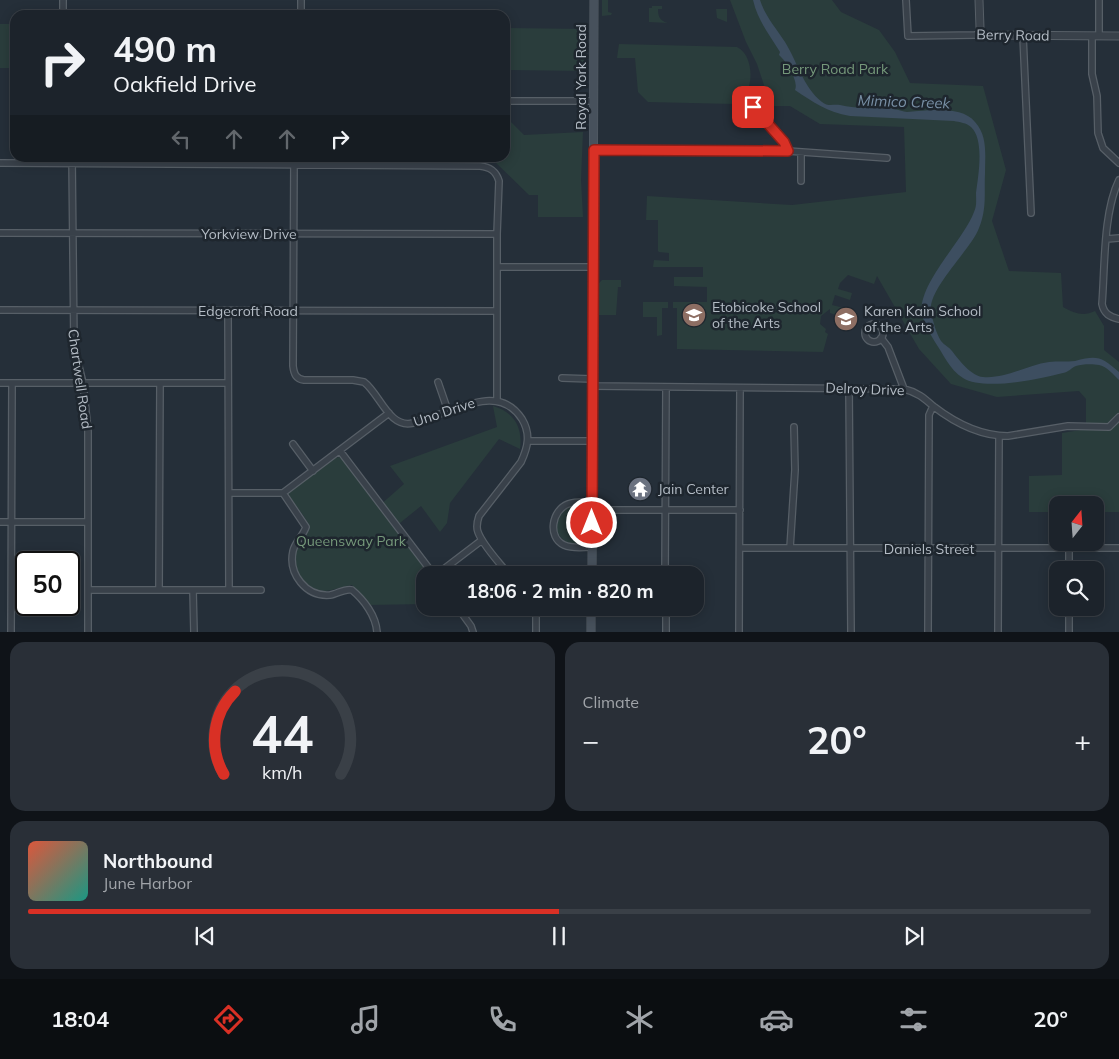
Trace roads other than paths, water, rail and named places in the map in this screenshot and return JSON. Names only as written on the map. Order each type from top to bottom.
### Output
[{"type":"main road","name":"Royal York Road","points":[[592,566],[594,0]]},
{"type":"main road","points":[[591,616],[591,632]]},
{"type":"street","name":"Berry Road","points":[[906,0],[908,36],[975,35],[981,33],[990,36],[1119,36]]},
{"type":"street","points":[[979,0],[981,33]]},
{"type":"street","points":[[1099,0],[1092,74],[1097,96],[1098,133],[1103,148],[1119,162]]},
{"type":"street","points":[[1023,36],[1031,213]]},
{"type":"street","points":[[510,101],[593,101]]},
{"type":"street","points":[[753,107],[784,142],[788,151]]},
{"type":"street","points":[[594,150],[788,151],[887,158]]},
{"type":"street","points":[[801,152],[801,181]]},
{"type":"street","points":[[0,163],[36,162]]},
{"type":"street","name":"Chartwell Road","points":[[72,162],[72,310],[74,346],[84,383],[88,431],[88,632]]},
{"type":"street","name":"Uno Drive","points":[[294,162],[293,366],[297,378],[304,380],[353,380],[364,382],[399,423],[408,424],[480,400],[497,401]]},
{"type":"street","points":[[331,162],[480,166],[488,167],[495,173],[499,181],[497,234],[497,401],[510,407],[520,417],[526,430],[528,441],[521,462],[479,516],[477,525],[482,540],[503,566]]},
{"type":"street","points":[[1119,180],[1109,209],[1102,304],[1104,311],[1108,315],[1119,319]]},
{"type":"street","name":"Yorkview Drive","points":[[0,233],[497,234]]},
{"type":"street","points":[[1107,238],[1119,238]]},
{"type":"street","points":[[497,267],[593,267]]},
{"type":"street","name":"Edgecroft Road","points":[[0,310],[497,311]]},
{"type":"street","points":[[228,311],[229,590]]},
{"type":"street","points":[[881,338],[888,347],[904,389]]},
{"type":"street","name":"Delroy Drive","points":[[562,378],[592,383],[666,387],[904,389],[921,395],[933,406],[972,430],[999,436],[1068,426],[1110,427],[1119,417]]},
{"type":"street","points":[[438,382],[448,411]]},
{"type":"street","points":[[0,383],[228,383]]},
{"type":"street","points":[[11,632],[12,383]]},
{"type":"street","points":[[159,590],[160,383]]},
{"type":"street","points":[[665,566],[666,387]]},
{"type":"street","points":[[740,388],[740,632]]},
{"type":"street","points":[[849,388],[851,632]]},
{"type":"street","points":[[928,632],[929,415],[933,406]]},
{"type":"street","points":[[229,493],[283,493],[389,413]]},
{"type":"street","points":[[790,548],[795,470],[794,427]]},
{"type":"street","points":[[998,632],[999,436]]},
{"type":"street","points":[[528,441],[592,441]]},
{"type":"street","points":[[293,444],[313,470]]},
{"type":"street","points":[[340,451],[428,566]]},
{"type":"street","points":[[283,493],[306,527],[293,550],[292,565],[295,576],[307,588],[318,593],[330,595],[348,589],[352,590],[374,617],[377,624],[377,632]]},
{"type":"street","points":[[592,548],[564,545],[555,535],[554,522],[559,510],[568,504],[664,510],[740,510]]},
{"type":"street","points":[[0,522],[88,522]]},
{"type":"street","points":[[447,566],[482,540]]},
{"type":"street","name":"Daniels Street","points":[[740,548],[998,549],[1049,547]]},
{"type":"street","name":"Daniels Street","points":[[1104,547],[1119,548]]},
{"type":"street","points":[[88,590],[261,590]]},
{"type":"street","points":[[194,590],[194,632]]},
{"type":"street","points":[[464,616],[473,632]]},
{"type":"street","points":[[535,616],[536,632]]},
{"type":"street","points":[[666,616],[666,632]]},
{"type":"street","points":[[1069,616],[1069,632]]},
{"type":"water","points":[[753,0],[760,0],[768,17],[789,49],[805,81],[815,96],[824,104],[888,107],[907,112],[948,110],[970,117],[982,133],[985,153],[985,201],[982,221],[968,247],[942,281],[932,303],[931,312],[941,341],[966,367],[979,376],[992,377],[1049,362],[1094,358],[1103,360],[1119,372],[1119,380],[1104,367],[1094,364],[1078,365],[1068,371],[1040,378],[1012,383],[984,384],[963,378],[950,366],[926,326],[922,315],[922,303],[933,277],[969,223],[975,210],[980,159],[975,133],[971,127],[954,121],[850,116],[834,112],[814,102],[795,90],[796,86],[792,72],[779,55],[780,52],[761,21]]},
{"type":"place","name":"Etobicoke School of the Arts","points":[[694,315]]},
{"type":"place","name":"Karen Kain School of the Arts","points":[[846,319]]},
{"type":"place","name":"Jain Center","points":[[640,489]]},
{"type":"park label","name":"Berry Road Park","points":[[835,69]]},
{"type":"park label","name":"Queensway Park","points":[[351,541]]},
{"type":"water label","name":"Mimico Creek","points":[[904,102]]}]
